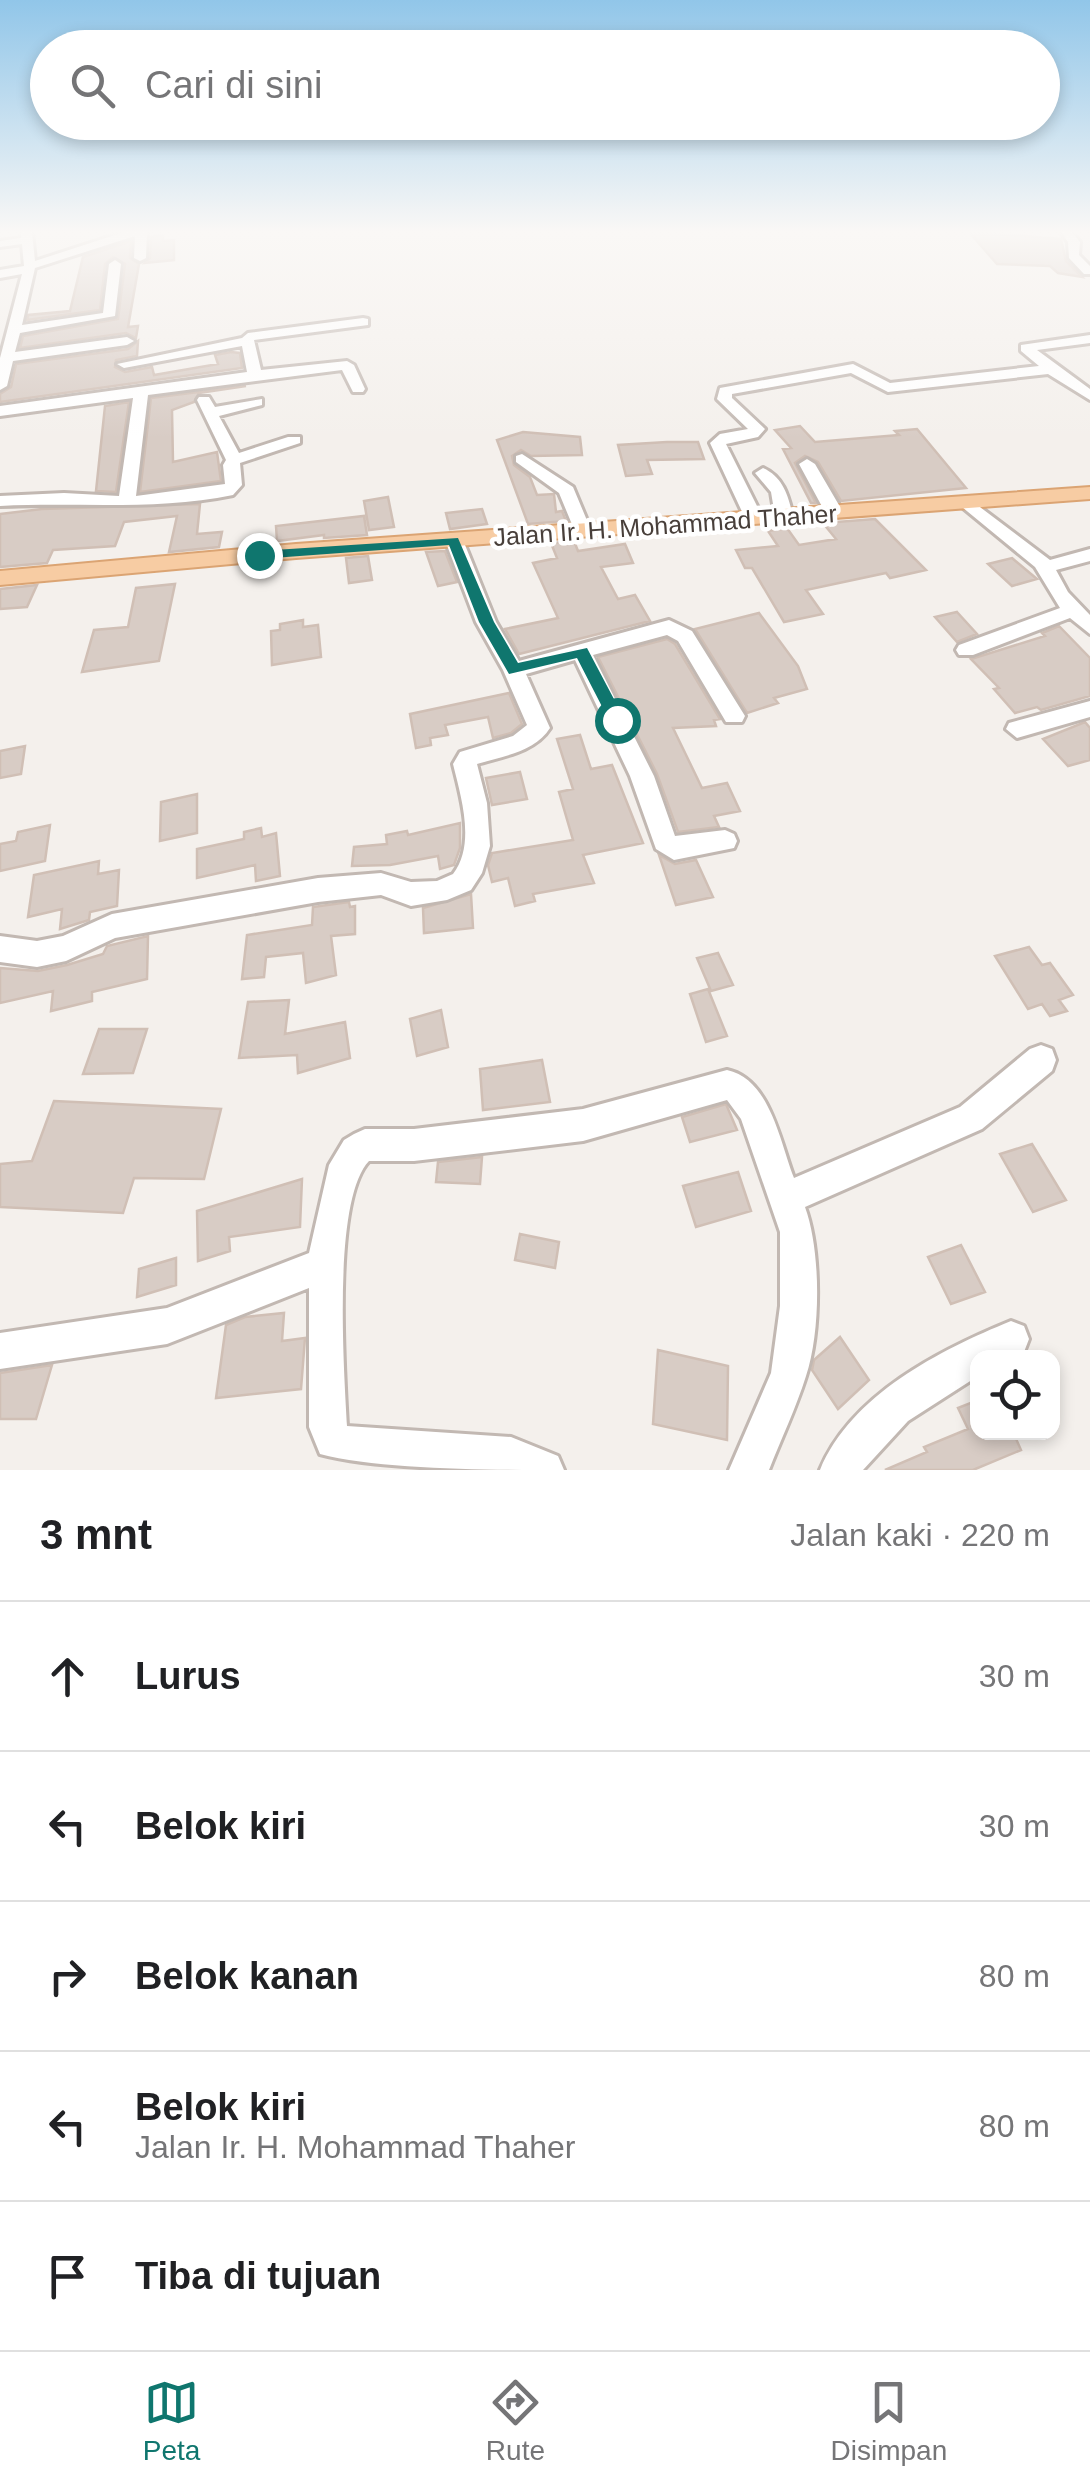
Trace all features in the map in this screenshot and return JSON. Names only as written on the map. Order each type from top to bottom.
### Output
[{"type":"main road","name":"Jalan Ir. H. Mohammad Thaher","points":[[0,578],[1090,493]]},
{"type":"street","points":[[0,386],[22,301]]},
{"type":"street","points":[[16,330],[109,316],[111,301]]},
{"type":"street","points":[[124,364],[248,335],[362,322]]},
{"type":"street","points":[[248,335],[254,373]]},
{"type":"street","points":[[1090,339],[1026,348],[1090,396]]},
{"type":"street","points":[[10,357],[127,341]]},
{"type":"street","points":[[0,412],[141,394],[254,373],[347,365],[358,390]]},
{"type":"street","points":[[754,518],[718,442],[726,437],[752,434],[757,429],[724,399],[725,390],[852,368],[888,388],[1051,369]]},
{"type":"street","points":[[127,502],[141,394]]},
{"type":"street","points":[[234,460],[207,407],[257,402]]},
{"type":"street","points":[[0,500],[64,498],[127,502],[230,490],[234,485],[234,460],[294,440]]},
{"type":"street","points":[[522,458],[567,491],[582,530]]},
{"type":"street","points":[[807,464],[834,512]]},
{"type":"street","points":[[763,473],[778,490],[784,516]]},
{"type":"street","points":[[968,503],[1046,567],[1060,596],[1090,627]]},
{"type":"street","points":[[0,949],[38,954],[66,948],[112,926],[318,890],[381,884],[411,894],[438,892],[462,882],[477,846],[468,758],[520,742],[539,728],[514,670],[486,622],[454,540]]},
{"type":"street","points":[[1046,567],[1090,555]]},
{"type":"street","points":[[966,650],[1074,610]]},
{"type":"street","points":[[514,670],[652,631],[678,629],[734,716]]},
{"type":"street","points":[[581,652],[642,776],[665,842],[674,849],[725,841]]},
{"type":"street","points":[[1017,730],[1090,710]]},
{"type":"street","points":[[786,1199],[960,1124],[1041,1060]]},
{"type":"street","points":[[544,1470],[510,1456],[345,1446],[334,1440],[328,1428],[325,1264],[345,1165],[365,1145],[414,1145],[583,1125],[727,1085],[736,1087],[753,1110],[797,1232],[798,1306],[789,1373],[748,1470]]},
{"type":"street","points":[[0,1351],[167,1326],[325,1264]]},
{"type":"street","points":[[840,1470],[854,1447],[926,1381],[1011,1340]]},
{"type":"building","points":[[73,301],[101,301],[100,310],[27,320],[28,315],[70,311]]},
{"type":"building","points":[[120,301],[133,301],[128,327],[138,326],[136,338],[126,333],[20,348],[23,336],[118,319]]},
{"type":"building","points":[[138,341],[137,356],[116,360],[115,367],[125,372],[152,367],[154,375],[218,364],[215,355],[231,352],[240,353],[242,368],[0,402],[0,394],[11,387],[16,364],[128,349]]},
{"type":"building","points":[[246,386],[199,393],[194,402],[172,410],[173,462],[217,452],[221,481],[140,492],[151,398]]},
{"type":"building","points":[[129,402],[116,492],[96,491],[105,406]]},
{"type":"building","points":[[800,426],[815,442],[899,435],[895,431],[917,429],[966,488],[841,501],[818,462],[805,456],[795,463],[816,503],[811,503],[783,449],[791,448],[775,430]]},
{"type":"building","points":[[523,432],[580,437],[582,455],[531,456],[521,450],[512,456],[514,465],[530,477],[537,495],[554,494],[556,512],[562,511],[566,521],[528,524],[497,440]]},
{"type":"building","points":[[698,442],[704,459],[647,460],[652,474],[626,476],[618,445]]},
{"type":"building","points":[[388,497],[394,527],[369,530],[364,501]]},
{"type":"building","points":[[200,504],[197,534],[222,532],[219,547],[169,552],[177,516],[124,522],[115,546],[53,550],[47,563],[0,567],[0,514]]},
{"type":"building","points":[[482,509],[487,524],[450,529],[446,513]]},
{"type":"building","points":[[364,516],[367,535],[277,541],[276,526]]},
{"type":"building","points":[[875,519],[926,570],[890,578],[886,573],[806,590],[823,614],[784,622],[752,568],[745,568],[736,550],[778,546],[768,531],[787,528],[799,545],[836,539],[823,523]]},
{"type":"building","points":[[574,541],[578,551],[625,544],[633,563],[601,567],[618,599],[635,595],[650,621],[519,654],[505,629],[558,618],[533,563],[557,558],[551,543]]},
{"type":"building","points":[[445,551],[457,582],[438,586],[426,552]]},
{"type":"building","points":[[368,556],[372,580],[349,583],[346,558]]},
{"type":"building","points":[[1012,558],[1037,579],[1012,586],[988,564]]},
{"type":"building","points":[[175,584],[159,661],[82,672],[94,630],[128,627],[136,588]]},
{"type":"building","points":[[37,585],[27,607],[0,609],[0,589]]},
{"type":"building","points":[[957,612],[977,634],[957,642],[935,617]]},
{"type":"building","points":[[759,613],[798,666],[807,689],[774,698],[778,703],[747,713],[695,629]]},
{"type":"building","points":[[303,620],[303,627],[318,625],[321,657],[272,665],[271,631],[280,630],[280,624]]},
{"type":"building","points":[[1059,626],[1090,658],[1090,696],[1015,713],[994,689],[999,688],[971,659],[1045,636],[1042,633]]},
{"type":"building","points":[[667,639],[675,644],[720,719],[714,720],[716,726],[673,728],[702,788],[727,783],[740,811],[714,816],[719,827],[678,832],[657,774],[598,657]]},
{"type":"building","points":[[509,693],[522,724],[511,733],[493,738],[488,717],[445,725],[448,735],[430,738],[431,745],[416,748],[410,714]]},
{"type":"building","points":[[1085,722],[1090,728],[1090,760],[1068,766],[1043,739]]},
{"type":"building","points":[[580,735],[591,769],[612,765],[643,843],[583,855],[594,883],[533,894],[535,901],[515,906],[508,878],[492,882],[488,865],[492,853],[573,840],[559,792],[573,789],[557,739]]},
{"type":"building","points":[[25,746],[21,774],[0,778],[0,751]]},
{"type":"building","points":[[520,772],[527,799],[492,805],[486,778]]},
{"type":"building","points":[[197,794],[197,833],[160,841],[161,802]]},
{"type":"building","points":[[460,823],[460,848],[454,865],[440,869],[438,856],[390,865],[352,866],[354,847],[387,844],[386,835],[407,831],[408,835]]},
{"type":"building","points":[[50,825],[45,861],[0,871],[0,844],[16,841],[18,832]]},
{"type":"building","points":[[261,828],[262,837],[276,833],[280,876],[256,881],[255,865],[197,878],[197,849],[244,839],[244,832]]},
{"type":"building","points":[[659,855],[675,864],[696,860],[713,897],[676,905]]},
{"type":"building","points":[[99,861],[98,874],[119,870],[117,906],[90,912],[89,920],[60,929],[62,909],[28,917],[34,875]]},
{"type":"building","points":[[471,894],[473,928],[424,933],[423,908]]},
{"type":"building","points":[[349,902],[350,907],[355,906],[355,934],[331,936],[336,975],[306,983],[303,953],[266,957],[264,977],[242,979],[247,935],[312,925],[313,907]]},
{"type":"building","points":[[148,936],[147,979],[92,992],[92,1001],[51,1011],[53,991],[0,1003],[0,968],[38,971],[67,965],[103,954],[107,946]]},
{"type":"building","points":[[1029,947],[1042,965],[1050,963],[1073,995],[1059,1000],[1067,1011],[1050,1016],[1042,1004],[1028,1009],[995,956]]},
{"type":"building","points":[[718,953],[733,985],[711,991],[697,958]]},
{"type":"building","points":[[708,989],[727,1036],[706,1042],[690,994]]},
{"type":"building","points":[[289,1000],[285,1034],[345,1022],[350,1058],[298,1073],[297,1055],[239,1058],[248,1002]]},
{"type":"building","points":[[441,1010],[448,1047],[417,1056],[410,1019]]},
{"type":"building","points":[[99,1029],[147,1029],[133,1073],[83,1074]]},
{"type":"building","points":[[542,1060],[550,1102],[483,1110],[480,1069]]},
{"type":"building","points":[[54,1101],[221,1109],[204,1179],[134,1178],[123,1213],[0,1207],[0,1164],[32,1161]]},
{"type":"building","points":[[726,1104],[737,1130],[690,1142],[682,1117]]},
{"type":"building","points":[[1032,1144],[1066,1200],[1033,1212],[1000,1154]]},
{"type":"building","points":[[482,1157],[480,1184],[436,1182],[438,1162]]},
{"type":"building","points":[[738,1172],[751,1211],[696,1227],[683,1186]]},
{"type":"building","points":[[302,1179],[300,1227],[229,1237],[230,1251],[198,1261],[197,1211]]},
{"type":"building","points":[[520,1234],[559,1242],[555,1268],[515,1260]]},
{"type":"building","points":[[961,1245],[985,1292],[951,1304],[928,1257]]},
{"type":"building","points":[[176,1258],[176,1285],[137,1297],[139,1269]]},
{"type":"building","points":[[284,1313],[282,1341],[305,1338],[301,1389],[216,1398],[226,1325],[245,1317]]},
{"type":"building","points":[[840,1337],[869,1380],[838,1409],[812,1370],[814,1360]]},
{"type":"building","points":[[658,1350],[728,1366],[727,1440],[653,1424]]},
{"type":"building","points":[[52,1365],[36,1419],[0,1419],[0,1373]]},
{"type":"building","points":[[970,1403],[970,1440],[1017,1440],[1021,1450],[973,1470],[885,1470],[927,1452],[924,1447],[968,1429],[958,1408]]},
{"type":"route","points":[[259,555],[454,540],[486,622],[514,670],[581,652],[617,720]]}]
